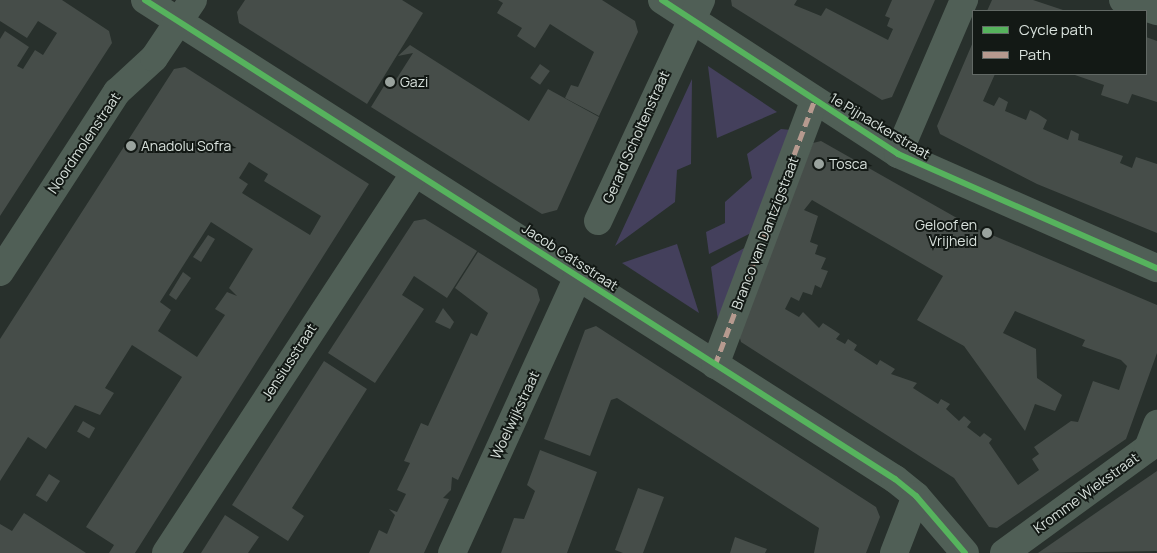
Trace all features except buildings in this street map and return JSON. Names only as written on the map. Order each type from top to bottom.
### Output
[{"type":"street","name":"Jacob Catsstraat","points":[[145,0],[916,496],[965,553]]},
{"type":"street","name":"Noordmolenstraat","points":[[0,272],[117,92],[154,58],[193,0]]},
{"type":"street","name":"1e Pijnackerstraat","points":[[662,0],[697,10],[814,101],[898,154],[1157,268]]},
{"type":"street","points":[[898,154],[964,0]]},
{"type":"street","points":[[1123,0],[1157,11]]},
{"type":"street","name":"Gerard Scholtenstraat","points":[[598,221],[697,10]]},
{"type":"street","name":"Branco van Dantzigstraat","points":[[715,365],[814,101]]},
{"type":"street","name":"Jensiusstraat","points":[[166,553],[415,173]]},
{"type":"street","name":"Woelwijkstraat","points":[[452,553],[578,277]]},
{"type":"street","name":"Kromme Wiekstraat","points":[[1004,553],[1148,448],[1157,424]]},
{"type":"street","points":[[894,553],[916,496]]},
{"type":"shaded area","points":[[708,66],[777,112],[717,138]]},
{"type":"shaded area","points":[[692,79],[691,164],[677,170],[675,202],[615,246]]},
{"type":"shaded area","points":[[781,129],[791,130],[751,233],[709,254],[706,232],[725,223],[725,202],[752,178],[747,154]]},
{"type":"shaded area","points":[[677,244],[699,313],[622,263]]},
{"type":"shaded area","points":[[746,247],[718,320],[711,267]]},
{"type":"marked path","points":[[715,365],[814,101]]},
{"type":"cycle path","points":[[145,0],[895,479],[916,496],[965,553]]},
{"type":"cycle path","points":[[662,0],[898,154],[1157,268]]},
{"type":"place","name":"Gazi","points":[[390,82]]},
{"type":"place","name":"Anadolu Sofra","points":[[131,146]]},
{"type":"place","name":"Tosca","points":[[819,164]]},
{"type":"place","name":"Geloof en Vrijheid","points":[[987,233]]}]
